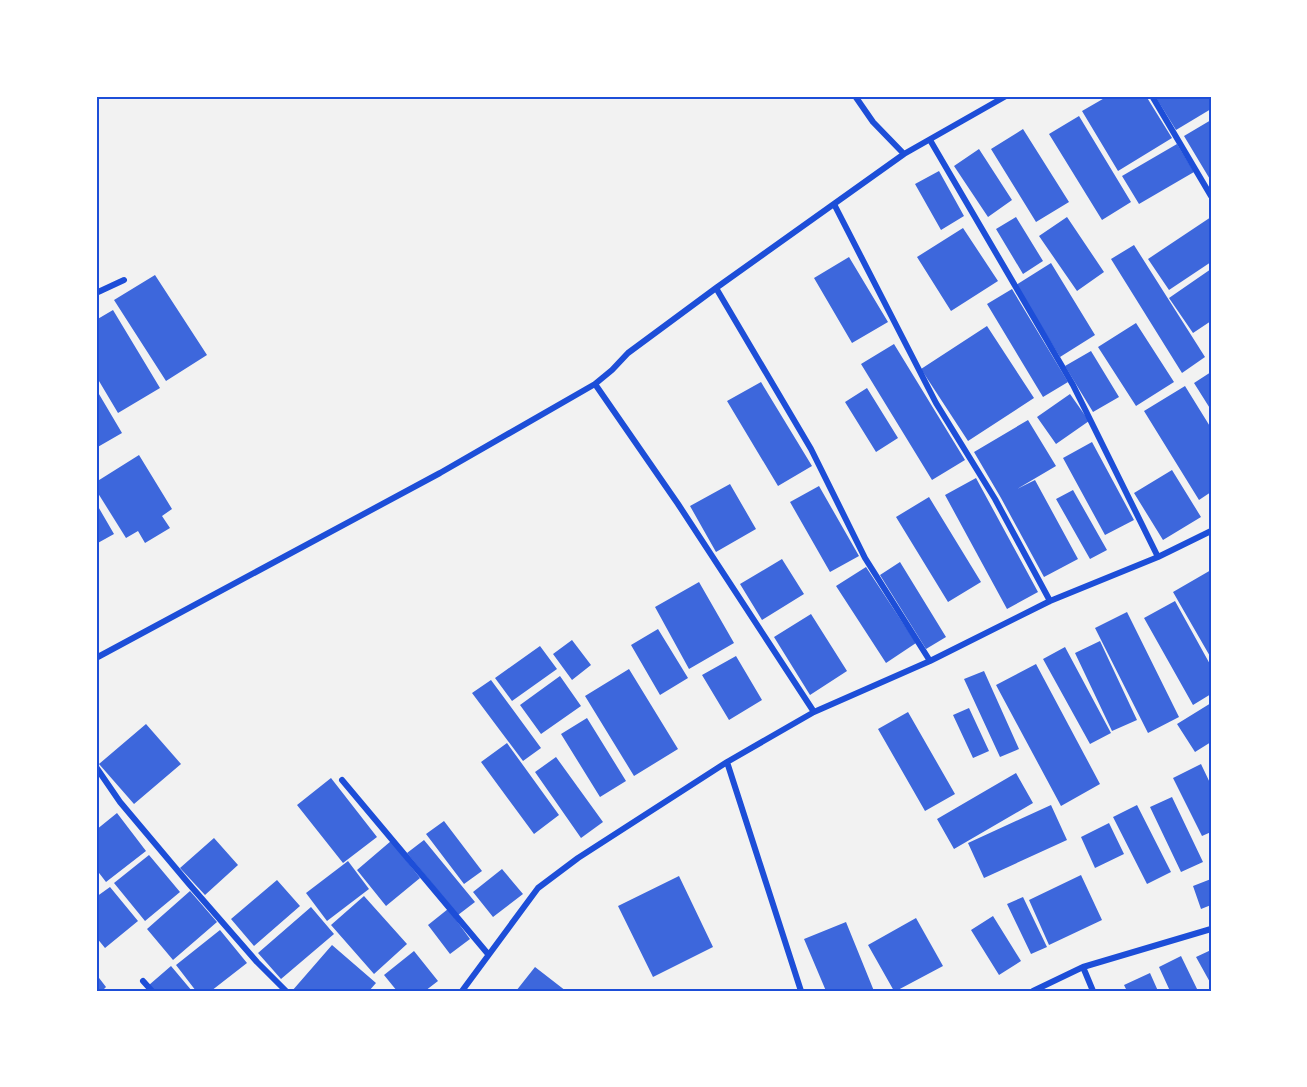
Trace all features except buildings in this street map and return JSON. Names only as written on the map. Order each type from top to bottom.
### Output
[{"type":"street","points":[[855,96],[873,122],[904,154]]},
{"type":"street","points":[[96,657],[411,488],[595,384],[628,353],[904,154],[1006,96]]},
{"type":"street","points":[[1152,96],[1211,196]]},
{"type":"street","points":[[930,140],[1073,385],[1158,557]]},
{"type":"street","points":[[834,204],[936,403],[995,499],[1050,601]]},
{"type":"street","points":[[96,292],[124,280]]},
{"type":"street","points":[[716,288],[811,449],[865,558],[930,661]]},
{"type":"street","points":[[595,384],[678,504],[814,712]]},
{"type":"street","points":[[462,991],[538,888],[578,858],[727,762],[814,712],[930,661],[1050,601],[1158,557],[1211,531]]},
{"type":"street","points":[[727,762],[801,991]]},
{"type":"street","points":[[96,767],[120,802],[181,875],[257,962],[286,991]]},
{"type":"street","points":[[342,780],[488,954]]},
{"type":"street","points":[[1034,991],[1083,967],[1211,929]]},
{"type":"street","points":[[1083,967],[1093,991]]},
{"type":"street","points":[[143,981],[152,991]]}]
